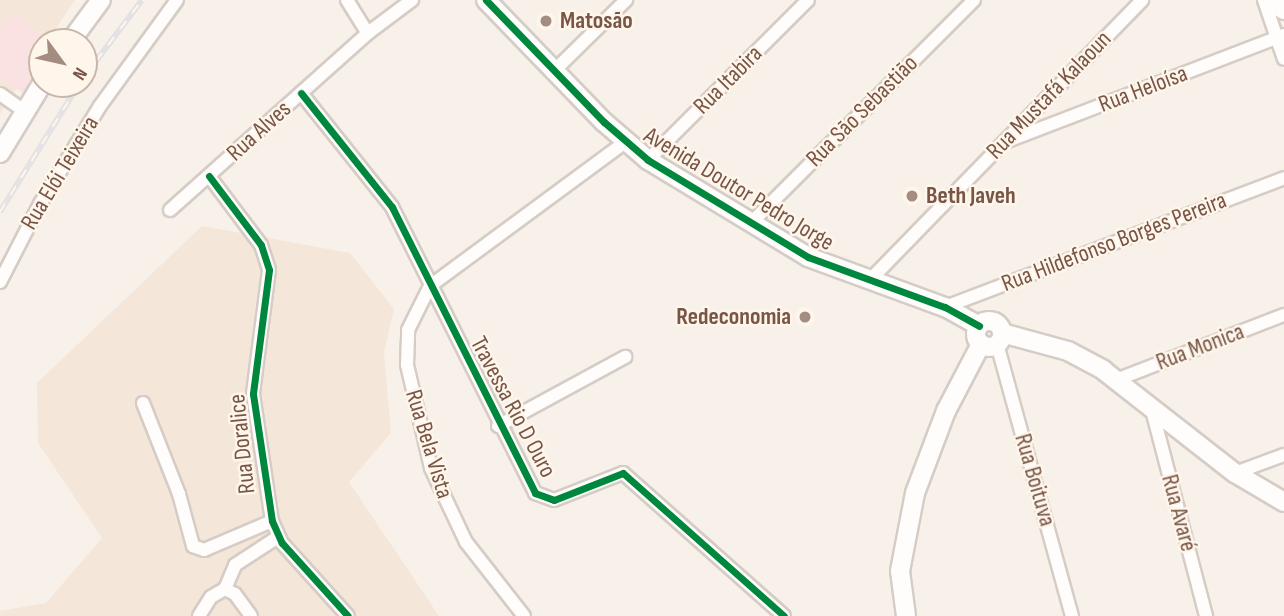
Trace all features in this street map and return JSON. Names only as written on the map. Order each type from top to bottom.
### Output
[{"type":"main road","points":[[80,28],[101,0]]},
{"type":"main road","name":"Avenida Doutor Pedro Jorge","points":[[486,0],[553,72],[625,142],[648,160],[808,257],[945,307],[990,337],[1068,351],[1116,380],[1235,472],[1284,502]]},
{"type":"main road","points":[[1266,0],[1284,10]]},
{"type":"main road","points":[[0,153],[33,98]]},
{"type":"main road","points":[[906,616],[900,571],[915,493],[946,411],[990,337]]},
{"type":"street","name":"Rua Elói Teixeira","points":[[0,282],[40,204],[100,106],[177,0]]},
{"type":"street","points":[[347,0],[368,33]]},
{"type":"street","name":"Rua Alves","points":[[170,210],[368,33],[412,0]]},
{"type":"street","points":[[553,72],[626,0]]},
{"type":"street","name":"Rua Itabira","points":[[648,160],[808,0]]},
{"type":"street","name":"Rua São Sebastião","points":[[752,222],[974,0]]},
{"type":"street","name":"Rua Mustafá Kalaoun","points":[[869,281],[1142,0]]},
{"type":"street","points":[[1266,0],[1280,37],[1284,59]]},
{"type":"street","name":"Rua Heloísa","points":[[1001,144],[1280,37]]},
{"type":"street","name":"Travessa Rio D Ouro","points":[[301,93],[383,194],[521,472],[541,498],[565,497],[624,473],[784,616]]},
{"type":"street","points":[[0,94],[24,111]]},
{"type":"street","name":"Rua Bela Vista","points":[[524,616],[466,542],[431,468],[418,425],[407,365],[408,330],[430,286],[625,142]]},
{"type":"street","name":"Rua Doralice","points":[[209,176],[261,245],[269,270],[253,394],[271,521],[278,537],[348,616]]},
{"type":"street","name":"Rua Hildefonso Borges Pereira","points":[[945,307],[1284,177]]},
{"type":"street","name":"Rua Monica","points":[[1116,380],[1284,314]]},
{"type":"street","name":"Rua Boituva","points":[[990,337],[1072,616]]},
{"type":"street","points":[[498,426],[625,357]]},
{"type":"street","points":[[143,403],[179,494],[194,546],[204,550],[223,544],[271,521]]},
{"type":"street","name":"Rua Avaré","points":[[1152,410],[1206,616]]},
{"type":"street","points":[[1235,472],[1284,455]]},
{"type":"street","points":[[199,616],[211,597],[225,589],[235,565],[257,547],[278,537]]},
{"type":"street","points":[[225,589],[235,594],[251,616]]},
{"type":"shaded area","points":[[0,0],[75,0],[56,28],[28,28],[28,71],[0,114]]},
{"type":"shaded area","points":[[13,12],[34,28],[28,28],[28,88],[24,94],[0,78],[0,30]]},
{"type":"shaded area","points":[[202,226],[350,253],[394,309],[384,353],[391,433],[349,482],[439,616],[0,616],[0,611],[46,603],[102,538],[38,443],[37,383]]},
{"type":"railway","points":[[98,58],[142,0]]},
{"type":"railway","points":[[0,212],[70,98]]},
{"type":"cycle path","points":[[486,0],[604,122],[648,160],[808,257],[945,307],[979,326]]},
{"type":"cycle path","points":[[301,93],[392,207],[535,493],[554,500],[623,473],[784,616]]},
{"type":"cycle path","points":[[209,176],[261,245],[269,270],[253,394],[272,521],[282,543],[348,616]]},
{"type":"place","name":"Matosão","points":[[546,21]]},
{"type":"place","name":"Beth Javeh","points":[[912,196]]},
{"type":"place","name":"Redeconomia","points":[[805,317]]}]
